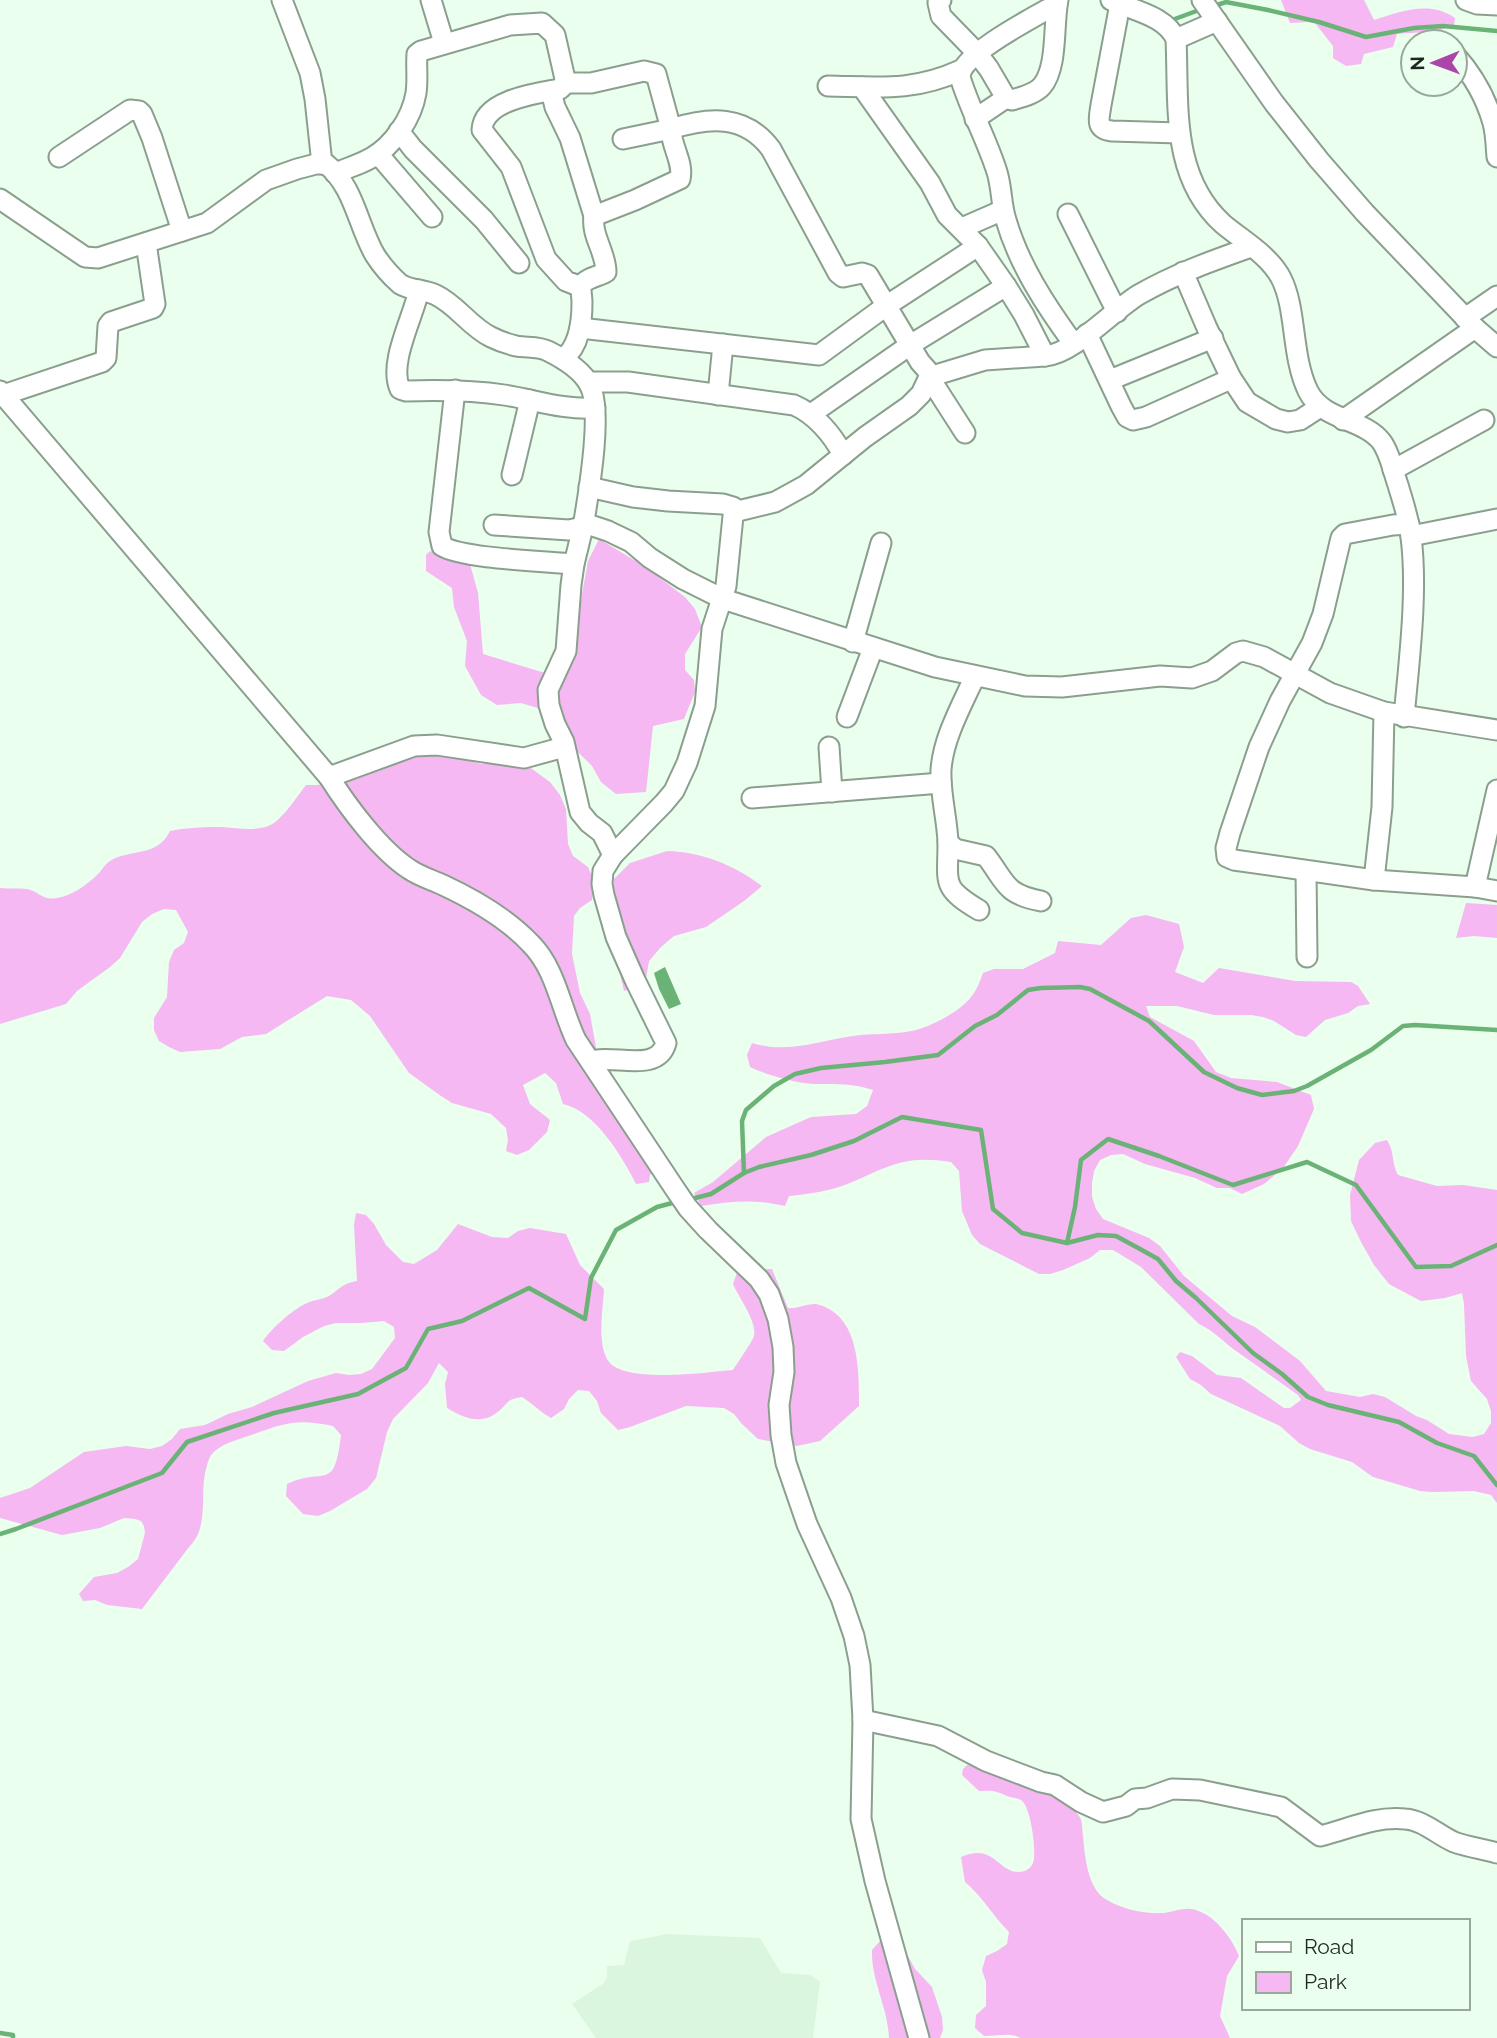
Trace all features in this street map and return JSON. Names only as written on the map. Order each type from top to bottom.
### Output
[{"type":"street","points":[[282,0],[310,74],[329,168],[349,194],[376,256],[400,284],[443,299],[493,338],[517,346],[543,349],[563,359],[589,382],[593,391],[595,408],[590,486],[574,564],[566,651],[548,690],[548,705],[564,747],[580,811],[589,823],[602,833],[613,855]]},
{"type":"street","points":[[430,0],[444,43]]},
{"type":"street","points":[[942,0],[938,3],[941,16],[977,53],[1006,98],[1012,100],[1035,91],[1046,78],[1054,47],[1057,2]]},
{"type":"street","points":[[1466,0],[1477,4],[1497,5]]},
{"type":"street","points":[[828,86],[913,86],[943,78],[961,70],[977,53],[1057,2]]},
{"type":"street","points":[[1179,133],[1112,131],[1101,127],[1099,119],[1115,2],[1168,26],[1176,39],[1179,133],[1185,164],[1199,195],[1222,223],[1271,265],[1280,277],[1286,291],[1303,379],[1312,398],[1320,407],[1376,436],[1383,444],[1410,530],[1413,588],[1404,717]]},
{"type":"street","points":[[1176,39],[1209,9],[1274,103],[1319,160],[1365,213],[1470,323],[1497,347]]},
{"type":"street","points":[[0,199],[85,257],[99,258],[200,226],[216,218],[266,180],[297,169],[361,164],[378,154],[399,131],[414,103],[417,54],[444,43],[510,25],[542,23],[555,35],[555,107],[570,138],[604,257],[606,272],[580,287]]},
{"type":"street","points":[[961,70],[960,76],[975,119],[998,174],[1003,210],[1011,236],[1054,316],[1080,338],[1110,380],[1127,417],[1138,420],[1231,378]]},
{"type":"street","points":[[580,287],[566,281],[546,260],[511,167],[482,130],[482,123],[505,103],[518,97],[644,71],[656,74],[680,165],[680,180],[594,216]]},
{"type":"street","points":[[1469,72],[1475,80],[1494,125],[1496,146]]},
{"type":"street","points":[[862,87],[930,183],[947,215],[978,246],[1006,286],[1045,356]]},
{"type":"street","points":[[975,119],[1006,98]]},
{"type":"street","points":[[59,157],[130,110],[139,111],[152,138],[182,231]]},
{"type":"street","points":[[623,139],[701,121],[734,122],[765,141],[838,273],[843,277],[862,273],[868,275],[965,433]]},
{"type":"street","points":[[399,131],[413,149],[484,220],[519,263]]},
{"type":"street","points":[[378,154],[432,216]]},
{"type":"street","points":[[962,228],[1003,210]]},
{"type":"street","points":[[1068,214],[1117,312]]},
{"type":"street","points":[[146,243],[155,304],[153,308],[111,322],[108,326],[106,358],[102,362],[2,393],[395,858],[411,871],[478,903],[506,922],[532,945],[548,968],[576,1040],[675,1189],[688,1208],[759,1279],[769,1294],[783,1347],[784,1372],[779,1405],[786,1464],[807,1524],[841,1598],[854,1636],[860,1665],[863,1720],[861,1819],[875,1881],[919,2038]]},
{"type":"street","points":[[580,328],[819,355],[886,306],[978,246]]},
{"type":"street","points":[[593,1063],[596,1059],[607,1058],[651,1060],[660,1053],[666,1043],[625,960],[606,904],[602,884],[603,872],[613,855],[674,792],[687,763],[705,706],[712,629],[726,586],[733,516],[738,511],[775,502],[806,485],[909,406],[921,394],[929,377],[985,360],[1058,353],[1137,296],[1183,272],[1251,247]]},
{"type":"street","points":[[1183,272],[1231,378],[1247,402],[1276,419],[1288,422],[1300,420],[1320,407]]},
{"type":"street","points":[[811,415],[911,345],[1006,286]]},
{"type":"street","points":[[563,359],[575,346],[580,328],[580,287]]},
{"type":"street","points":[[419,290],[396,369],[400,389],[484,392],[568,408],[595,408]]},
{"type":"street","points":[[1343,420],[1470,323],[1497,296]]},
{"type":"street","points":[[1110,380],[1213,338]]},
{"type":"street","points":[[718,395],[723,344]]},
{"type":"street","points":[[589,382],[628,382],[786,403],[802,408],[811,415],[835,440],[843,455]]},
{"type":"street","points":[[455,390],[439,532],[442,546],[474,555],[574,564]]},
{"type":"street","points":[[512,475],[530,400]]},
{"type":"street","points":[[1393,470],[1484,420]]},
{"type":"street","points":[[590,486],[632,498],[723,503],[738,511]]},
{"type":"street","points":[[1497,519],[1410,530],[1345,534],[1341,538],[1323,614],[1312,643],[1259,747],[1230,833],[1226,854],[1234,860],[1306,871],[1497,891]]},
{"type":"street","points":[[494,525],[569,530],[587,524],[631,542],[683,579],[723,598],[853,642],[975,676],[1037,687],[1062,687],[1144,677],[1192,678],[1212,671],[1236,653],[1243,651],[1264,657],[1348,700],[1384,712],[1497,730]]},
{"type":"street","points":[[853,642],[881,543]]},
{"type":"street","points":[[847,717],[873,648]]},
{"type":"street","points":[[975,676],[946,745],[941,783],[950,888],[957,896],[979,910]]},
{"type":"street","points":[[1374,880],[1382,807],[1384,712]]},
{"type":"street","points":[[329,777],[414,746],[437,745],[524,758],[564,747]]},
{"type":"street","points":[[829,747],[832,792]]},
{"type":"street","points":[[752,798],[941,783]]},
{"type":"street","points":[[1475,887],[1497,790]]},
{"type":"street","points":[[948,842],[955,849],[986,856],[999,878],[1008,887],[1024,898],[1041,901]]},
{"type":"street","points":[[1306,871],[1307,957]]},
{"type":"street","points":[[863,1720],[938,1736],[986,1761],[1055,1785],[1103,1812],[1126,1806],[1135,1799],[1147,1798],[1172,1789],[1200,1790],[1280,1807],[1320,1836],[1354,1827],[1364,1821],[1407,1819],[1454,1842],[1497,1853]]},
{"type":"shaded area","points":[[665,967],[681,1004],[669,1009],[654,973]]},
{"type":"shaded area","points":[[668,1934],[760,1938],[781,1973],[810,1975],[820,1982],[813,2038],[596,2038],[572,2004],[604,1983],[607,1966],[624,1965],[630,1941]]},
{"type":"green space","points":[[1281,0],[1364,0],[1374,20],[1415,9],[1435,10],[1455,18],[1454,25],[1446,28],[1399,28],[1393,47],[1364,54],[1361,64],[1346,66],[1333,58],[1333,46],[1315,23],[1290,23]]},
{"type":"green space","points":[[599,539],[644,566],[685,597],[695,609],[702,627],[685,654],[685,670],[694,680],[695,692],[684,719],[653,726],[646,792],[616,794],[601,782],[592,766],[575,749],[559,721],[538,708],[521,703],[497,705],[481,695],[465,666],[467,641],[454,607],[452,588],[426,571],[426,555],[430,551],[470,564],[478,593],[483,654],[545,673],[577,622],[588,561]]},
{"type":"green space","points":[[436,752],[481,764],[510,763],[528,766],[550,782],[560,795],[566,809],[568,844],[573,856],[588,867],[594,881],[592,900],[574,916],[572,954],[580,993],[590,1014],[597,1053],[653,1146],[655,1168],[649,1182],[636,1184],[606,1136],[586,1116],[563,1104],[556,1083],[545,1073],[523,1085],[530,1104],[550,1120],[547,1132],[529,1150],[517,1155],[506,1151],[506,1128],[491,1114],[452,1103],[409,1073],[370,1016],[351,1000],[327,996],[266,1034],[242,1037],[220,1049],[180,1052],[169,1047],[159,1041],[154,1030],[154,1018],[167,997],[169,962],[174,950],[184,943],[188,932],[176,910],[164,909],[142,922],[120,958],[77,991],[66,1004],[0,1024],[0,888],[27,889],[52,899],[63,897],[85,885],[110,861],[151,849],[165,840],[170,831],[203,827],[253,829],[268,826],[283,815],[306,785],[318,785],[362,770]]},
{"type":"green space","points":[[667,851],[693,854],[717,861],[762,886],[706,927],[674,936],[649,961],[645,984],[624,991],[614,948],[614,879],[630,863]]},
{"type":"green space","points":[[1466,903],[1497,905],[1497,938],[1456,938]]},
{"type":"green space","points":[[1146,915],[1179,924],[1184,947],[1175,972],[1203,983],[1219,968],[1295,981],[1351,982],[1358,986],[1370,1004],[1358,1006],[1348,1013],[1325,1020],[1306,1037],[1296,1035],[1263,1017],[1214,1015],[1177,1006],[1146,1006],[1150,1017],[1194,1041],[1216,1072],[1231,1078],[1277,1082],[1311,1095],[1314,1109],[1298,1146],[1283,1168],[1264,1184],[1242,1194],[1230,1188],[1217,1188],[1195,1178],[1145,1164],[1123,1154],[1111,1155],[1100,1160],[1094,1171],[1092,1197],[1096,1209],[1103,1219],[1149,1238],[1160,1246],[1184,1276],[1232,1316],[1255,1327],[1300,1361],[1326,1391],[1360,1397],[1373,1394],[1385,1397],[1449,1434],[1473,1437],[1484,1434],[1491,1423],[1491,1411],[1487,1399],[1471,1381],[1466,1356],[1462,1293],[1421,1301],[1389,1284],[1374,1265],[1351,1221],[1350,1195],[1359,1160],[1375,1143],[1387,1140],[1398,1175],[1437,1186],[1463,1185],[1497,1190],[1497,1503],[1491,1495],[1474,1491],[1420,1491],[1373,1477],[1352,1462],[1310,1449],[1280,1426],[1211,1394],[1190,1379],[1176,1357],[1180,1352],[1192,1356],[1217,1375],[1241,1378],[1284,1408],[1290,1408],[1301,1400],[1298,1395],[1199,1324],[1141,1267],[1113,1250],[1100,1250],[1090,1258],[1063,1270],[1039,1274],[980,1244],[972,1235],[962,1211],[959,1171],[951,1162],[918,1160],[894,1165],[836,1188],[789,1196],[785,1206],[743,1202],[701,1206],[694,1193],[713,1182],[766,1137],[811,1117],[856,1114],[867,1106],[873,1090],[851,1085],[798,1082],[757,1070],[750,1067],[747,1055],[752,1043],[778,1047],[802,1046],[853,1036],[918,1029],[960,1008],[975,991],[983,973],[994,969],[1023,969],[1055,953],[1058,941],[1101,945],[1131,918]]},
{"type":"green space","points":[[356,1213],[366,1215],[386,1245],[403,1262],[414,1264],[437,1250],[458,1224],[492,1237],[508,1238],[518,1231],[530,1228],[566,1234],[580,1265],[604,1289],[601,1334],[607,1359],[615,1367],[629,1372],[666,1375],[733,1370],[754,1336],[750,1317],[733,1284],[738,1270],[772,1269],[788,1308],[819,1305],[837,1314],[845,1324],[855,1350],[859,1406],[820,1441],[797,1446],[758,1439],[734,1414],[724,1408],[686,1406],[618,1430],[601,1413],[597,1401],[589,1391],[578,1390],[564,1409],[551,1418],[522,1397],[511,1400],[492,1416],[473,1419],[447,1408],[445,1384],[448,1372],[439,1363],[428,1383],[393,1419],[387,1432],[376,1478],[367,1489],[318,1516],[303,1514],[286,1496],[287,1484],[331,1472],[341,1435],[333,1426],[293,1423],[228,1443],[213,1453],[208,1461],[202,1519],[196,1538],[142,1609],[107,1605],[95,1600],[83,1601],[79,1594],[94,1577],[117,1573],[138,1559],[145,1533],[141,1521],[124,1518],[100,1528],[62,1535],[0,1518],[0,1498],[30,1488],[84,1452],[126,1446],[150,1449],[162,1446],[180,1429],[205,1425],[308,1381],[336,1373],[361,1374],[372,1369],[395,1338],[394,1327],[384,1321],[324,1326],[284,1351],[272,1350],[263,1341],[300,1307],[327,1297],[343,1286],[357,1281],[354,1225]]},
{"type":"green space","points":[[979,1764],[1061,1800],[1079,1816],[1091,1880],[1100,1895],[1107,1900],[1127,1909],[1149,1913],[1191,1909],[1207,1915],[1221,1927],[1239,1956],[1227,1976],[1220,2016],[1230,2038],[1021,2038],[1008,2035],[984,2036],[975,2028],[976,2015],[986,2006],[986,1982],[982,1970],[986,1956],[1007,1944],[1009,1932],[965,1882],[961,1857],[973,1853],[983,1854],[1016,1872],[1025,1871],[1034,1858],[1032,1830],[1025,1804],[995,1791],[979,1791],[962,1775],[967,1765]]},
{"type":"green space","points":[[880,1941],[904,1949],[915,1969],[932,1987],[942,2017],[943,2030],[940,2038],[889,2038],[872,1961],[872,1950]]},
{"type":"waterway","points":[[1214,6],[1226,2],[1268,10],[1366,37],[1414,28],[1443,26],[1497,31]]},
{"type":"waterway","points":[[1167,18],[1172,20],[1202,9]]},
{"type":"waterway","points":[[744,1173],[742,1121],[746,1110],[774,1086],[795,1074],[821,1068],[938,1055],[975,1026],[997,1015],[1028,990],[1080,987],[1090,989],[1149,1021],[1204,1072],[1237,1088],[1262,1095],[1294,1091],[1307,1086],[1371,1050],[1403,1026],[1497,1030]]},
{"type":"waterway","points":[[687,1200],[711,1194],[744,1173],[759,1167],[811,1155],[854,1141],[902,1117],[981,1130],[993,1209],[1022,1233],[1067,1243],[1081,1160],[1108,1139],[1233,1185],[1307,1162],[1356,1185],[1416,1267],[1451,1266],[1497,1245]]},
{"type":"waterway","points":[[0,1534],[162,1473],[187,1442],[274,1413],[358,1394],[406,1368],[428,1329],[462,1321],[529,1288],[585,1319],[591,1278],[616,1230],[657,1207],[676,1202]]},
{"type":"waterway","points":[[1067,1243],[1098,1235],[1116,1236],[1158,1259],[1176,1281],[1253,1353],[1308,1397],[1328,1405],[1399,1422],[1437,1443],[1474,1456],[1497,1485]]},
{"type":"waterway","points":[[0,2033],[13,2035],[13,2038]]}]
